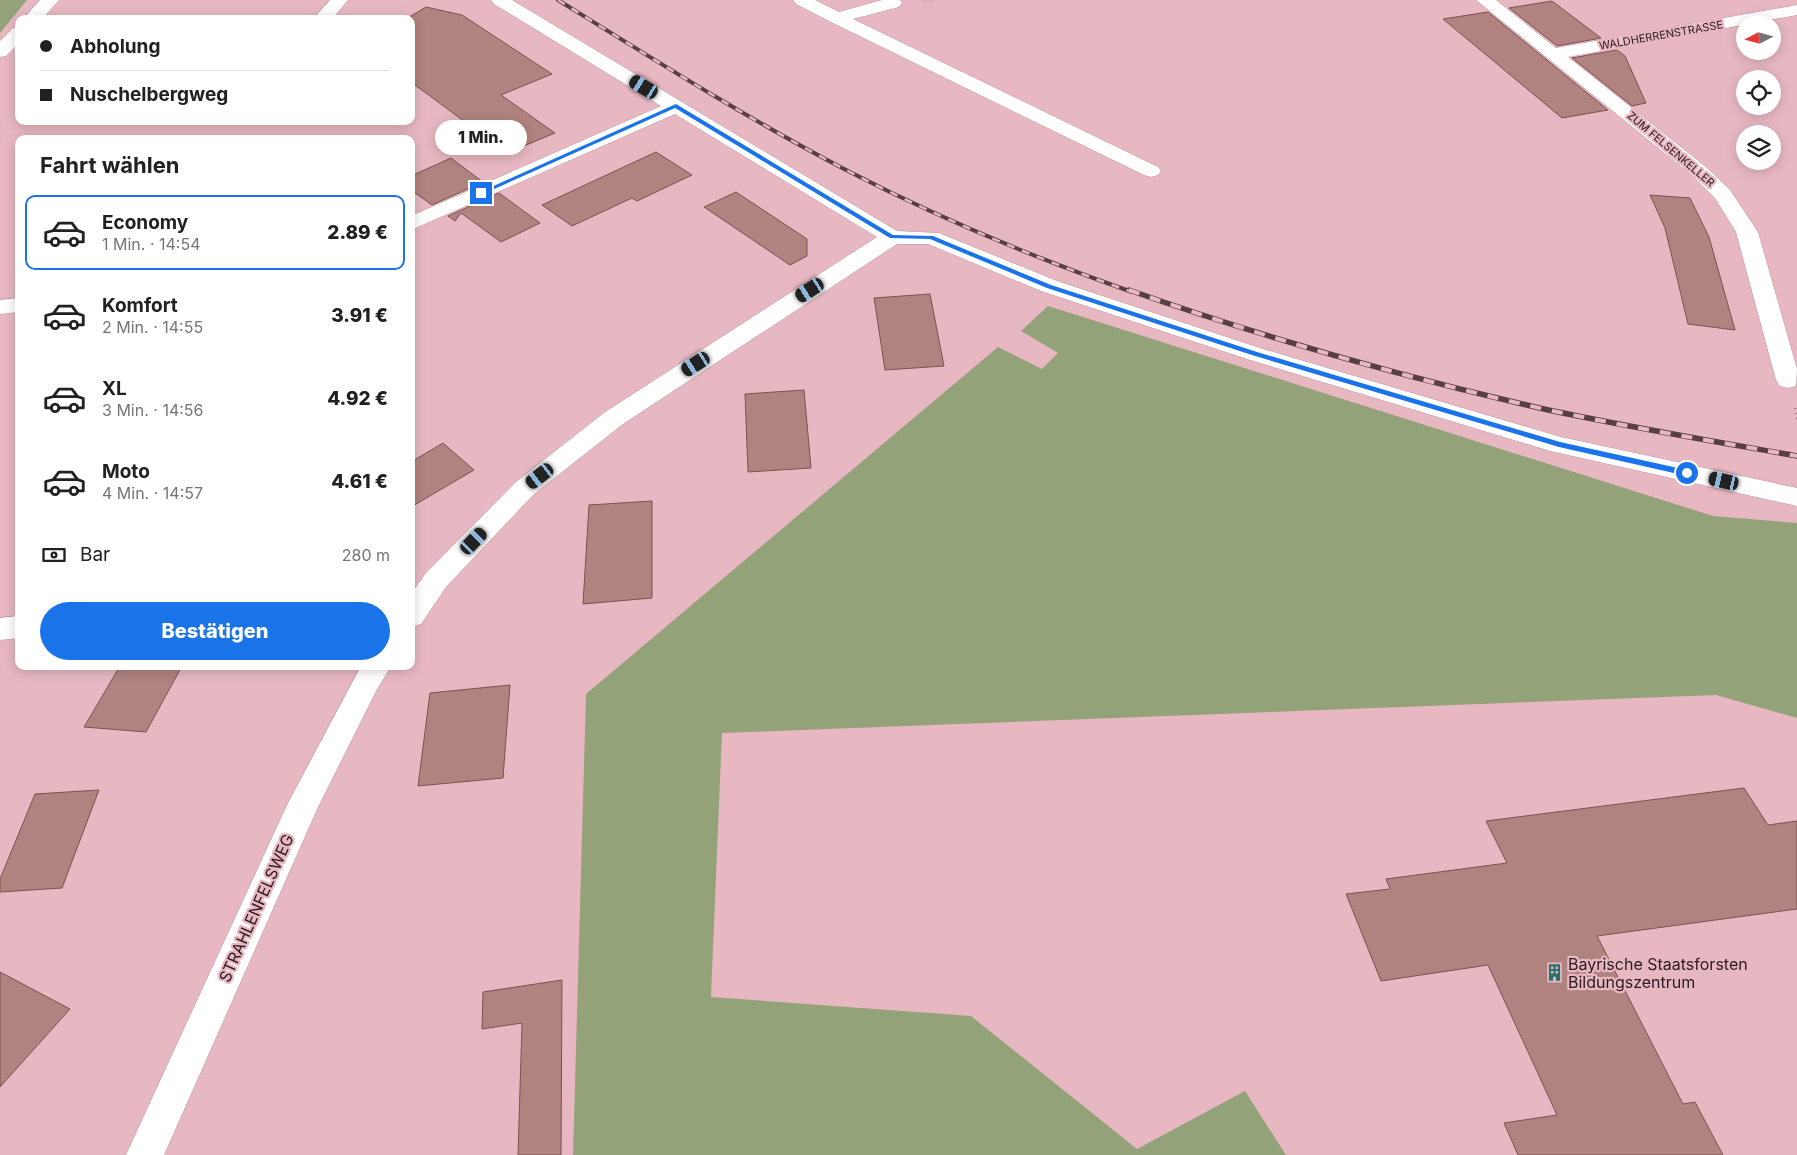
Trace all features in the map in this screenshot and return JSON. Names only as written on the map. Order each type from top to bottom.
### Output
[{"type":"street","points":[[36,15],[50,0]]},
{"type":"street","points":[[326,15],[339,0]]},
{"type":"street","points":[[500,0],[892,237],[931,238],[1058,289],[1255,354],[1559,445],[1797,497]]},
{"type":"street","points":[[802,0],[1151,171]]},
{"type":"street","points":[[837,18],[893,4],[891,0]]},
{"type":"street","name":"ZUM FELSENKELLER","points":[[1485,0],[1700,172],[1723,194],[1747,232],[1790,357],[1788,380]]},
{"type":"street","name":"WALDHERRENSTRASSE","points":[[1554,54],[1797,10]]},
{"type":"street","points":[[0,52],[15,36]]},
{"type":"street","points":[[419,221],[676,106]]},
{"type":"street","points":[[415,606],[424,582],[525,488],[614,418],[892,237]]},
{"type":"street","points":[[0,307],[15,305]]},
{"type":"street","points":[[0,629],[15,628]]},
{"type":"street","name":"STRAHLENFELSWEG","points":[[145,1155],[303,804],[365,684],[374,670]]},
{"type":"green space","points":[[0,0],[27,0],[0,33]]},
{"type":"green space","points":[[1048,306],[1713,516],[1797,523],[1797,718],[1716,695],[722,733],[711,997],[971,1016],[1137,1149],[1245,1091],[1286,1155],[573,1155],[586,694],[998,347],[1042,369],[1058,353],[1021,331]]},
{"type":"building","points":[[1552,1],[1601,38],[1557,46],[1509,8]]},
{"type":"building","points":[[426,7],[462,15],[552,74],[501,95],[555,133],[507,153],[415,85],[415,15],[413,15]]},
{"type":"building","points":[[1488,12],[1608,110],[1562,118],[1443,19]]},
{"type":"building","points":[[1617,50],[1625,56],[1646,103],[1632,106],[1572,58]]},
{"type":"building","points":[[656,152],[692,175],[637,201],[632,198],[572,226],[542,205]]},
{"type":"building","points":[[451,158],[483,182],[432,205],[415,193],[415,174]]},
{"type":"building","points":[[736,192],[807,239],[807,256],[790,265],[704,207]]},
{"type":"building","points":[[499,193],[540,223],[501,242],[461,213],[455,221],[448,216]]},
{"type":"building","points":[[1650,195],[1690,198],[1709,237],[1735,330],[1688,324],[1665,228]]},
{"type":"building","points":[[930,294],[944,366],[885,370],[874,298]]},
{"type":"building","points":[[804,390],[811,468],[748,472],[745,394]]},
{"type":"building","points":[[443,443],[474,470],[415,505],[415,460]]},
{"type":"building","points":[[652,501],[652,598],[583,604],[589,505]]},
{"type":"building","points":[[118,670],[180,670],[146,732],[84,727]]},
{"type":"building","points":[[510,685],[503,778],[418,786],[430,693]]},
{"type":"building","name":"Bayrische Staatsforsten Bildungszentrum","points":[[1744,788],[1768,825],[1797,821],[1797,909],[1597,936],[1683,1104],[1695,1102],[1723,1155],[1518,1155],[1504,1123],[1557,1115],[1488,965],[1381,981],[1346,894],[1390,889],[1386,879],[1507,863],[1486,821]]},
{"type":"building","points":[[99,790],[62,888],[0,892],[0,879],[35,794]]},
{"type":"building","points":[[0,972],[70,1009],[0,1087]]},
{"type":"building","points":[[562,980],[561,1155],[518,1155],[522,1023],[482,1029],[483,992]]},
{"type":"railway","points":[[558,0],[737,110],[848,171],[917,205],[988,236],[1132,292]]},
{"type":"railway","points":[[1129,290],[1180,308],[1335,356],[1439,384],[1576,416],[1797,456]]},
{"type":"place","name":"Bayrische Staatsforsten Bildungszentrum","points":[[1554,973]]},
{"type":"route","points":[[481,193],[676,106],[892,237],[931,238],[1049,286],[1255,354],[1559,445],[1687,473]]}]
